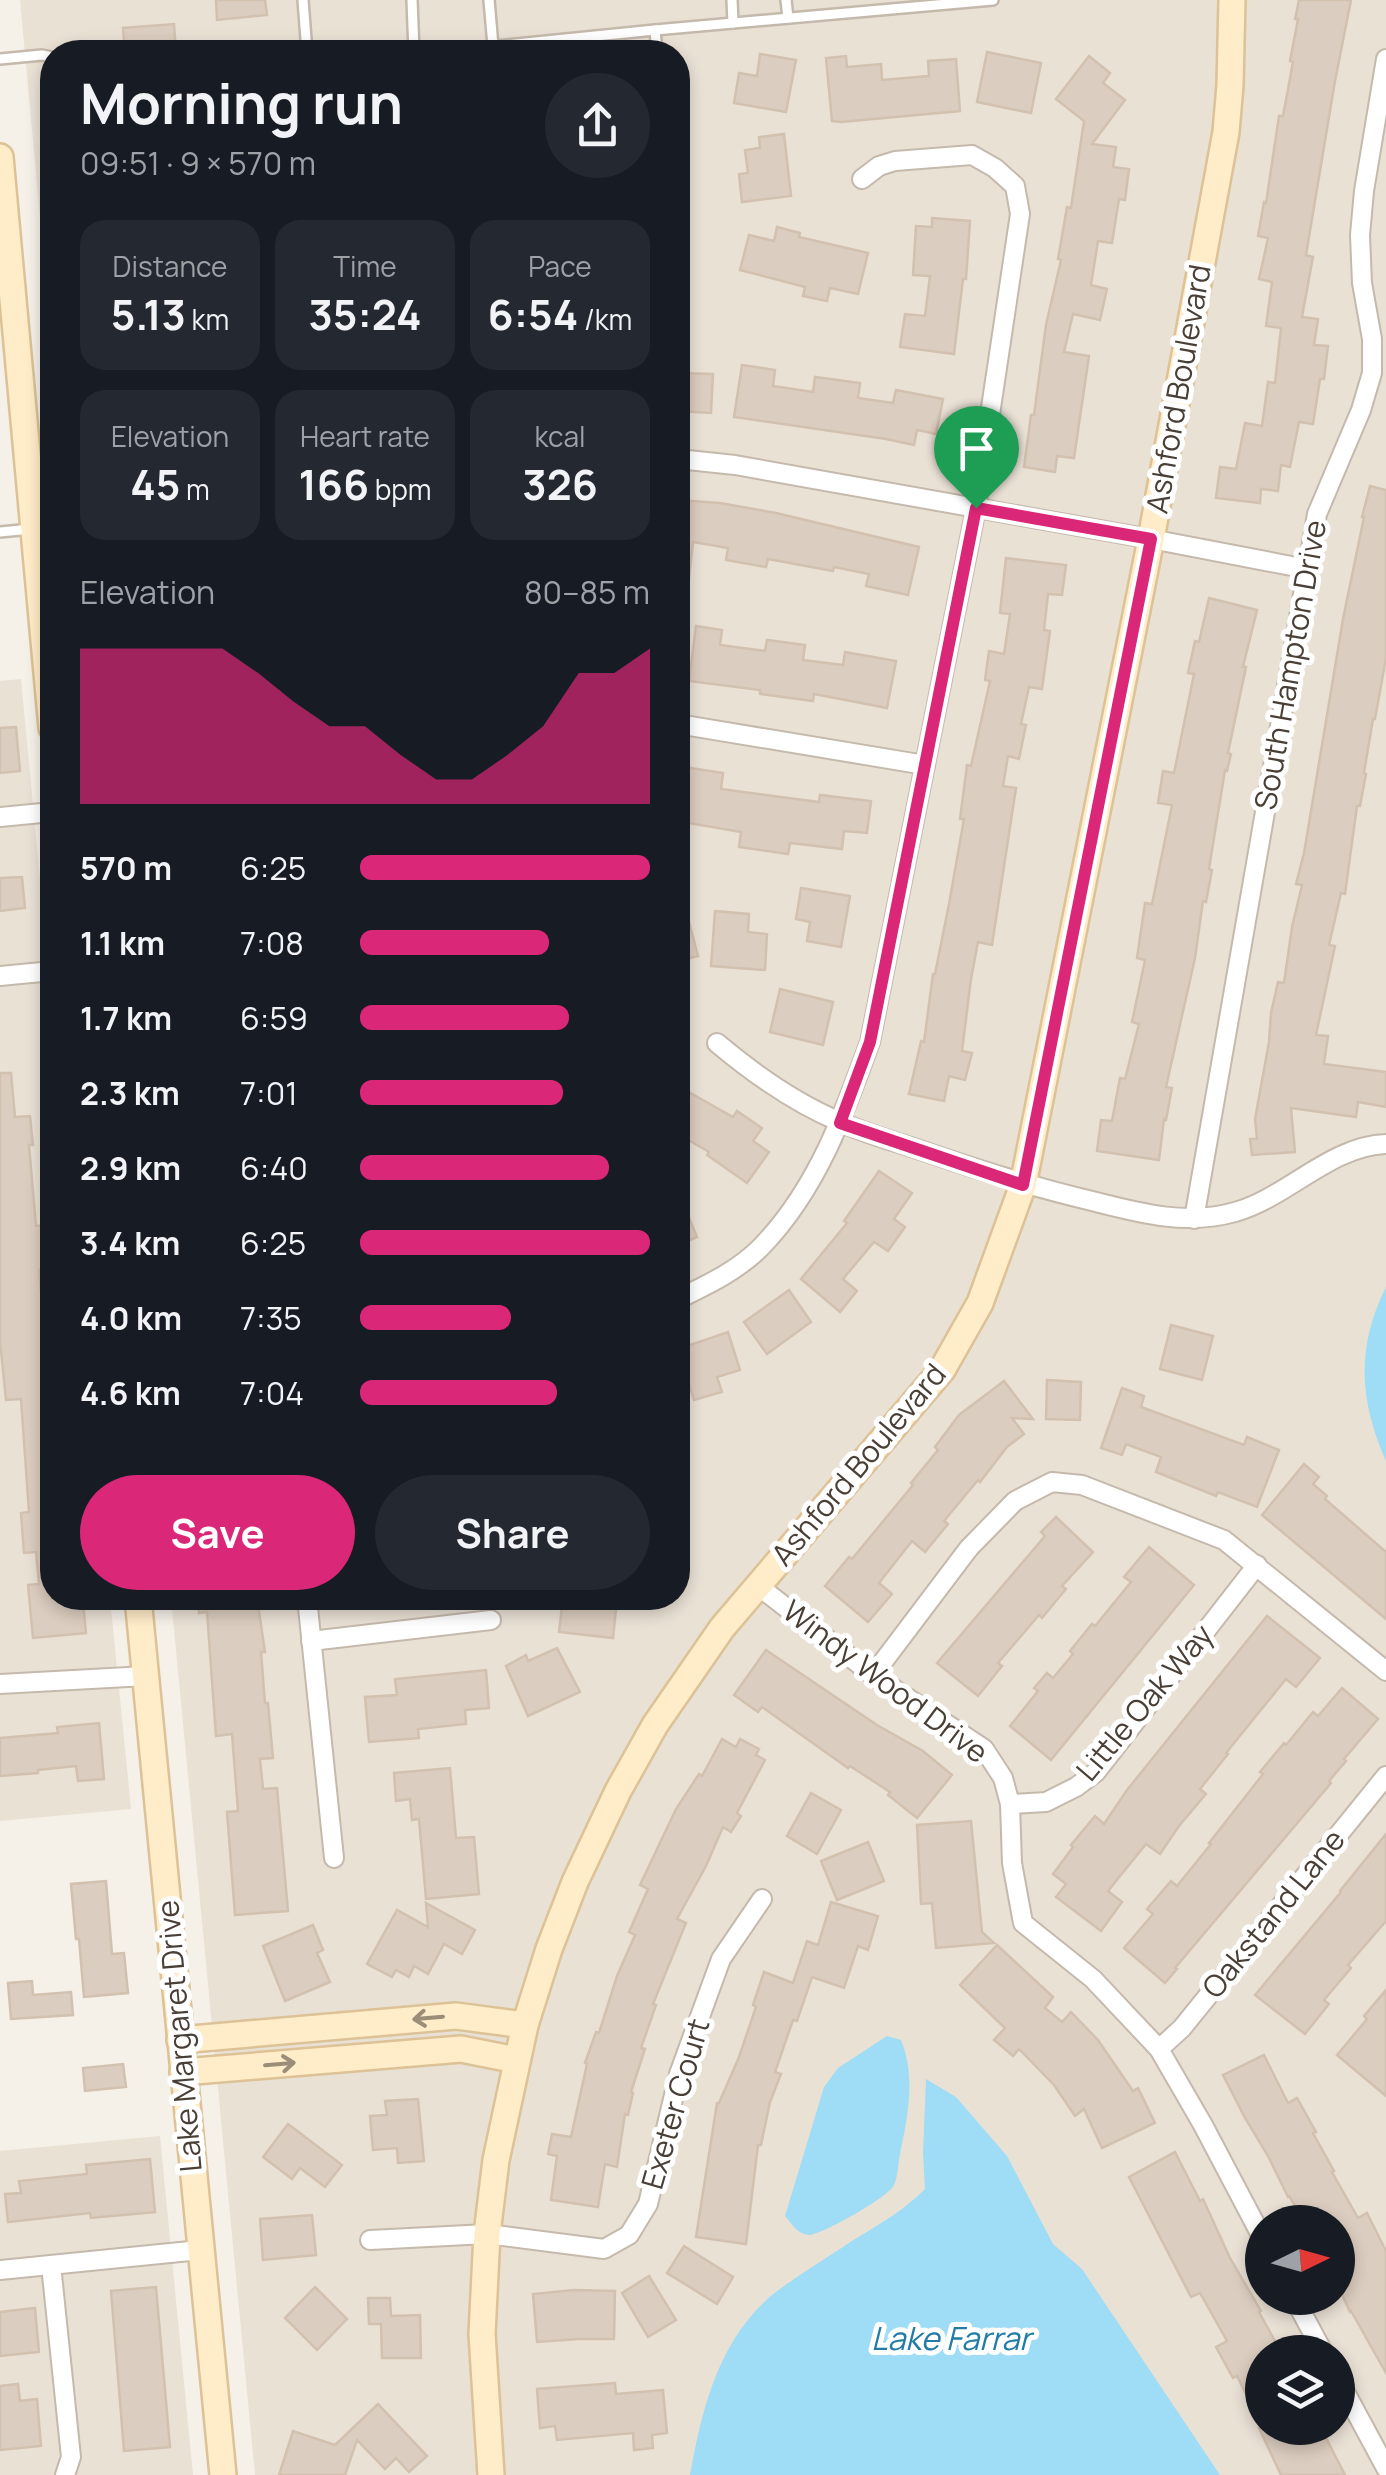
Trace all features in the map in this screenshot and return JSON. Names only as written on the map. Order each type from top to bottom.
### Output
[{"type":"street","name":"Ashford Boulevard","points":[[491,2475],[482,2334],[487,2234],[496,2160],[525,2025],[574,1882],[655,1726],[722,1628],[942,1370],[980,1303],[1023,1185],[1151,539],[1226,132],[1232,0]]},
{"type":"street","name":"South Hampton Drive","points":[[1194,1219],[1317,514],[1361,410],[1372,373],[1360,235],[1386,59]]},
{"type":"street","points":[[690,1294],[723,1277],[762,1247],[803,1194],[840,1123],[870,1042],[976,508],[1020,214],[1016,186],[995,168],[972,156],[895,161],[879,166],[862,179]]},
{"type":"street","points":[[0,157],[10,368],[40,595]]},
{"type":"street","points":[[690,460],[1307,569]]},
{"type":"street","points":[[690,726],[925,766]]},
{"type":"street","points":[[0,817],[40,813]]},
{"type":"street","points":[[0,976],[40,972]]},
{"type":"street","points":[[717,1043],[751,1072],[840,1123],[1023,1185],[1157,1217],[1194,1219],[1235,1212],[1276,1194],[1339,1157],[1372,1144],[1386,1144]]},
{"type":"street","points":[[872,1675],[969,1548],[1015,1500],[1052,1482],[1082,1485],[1224,1540],[1386,1671]]},
{"type":"street","name":"Little Oak Way","points":[[1010,1804],[1046,1802],[1096,1772],[1257,1565]]},
{"type":"street","name":"Windy Wood Drive","points":[[758,1585],[872,1675],[984,1749],[1003,1778],[1010,1804],[1012,1863],[1024,1923],[1093,1979],[1160,2049],[1245,2206]]},
{"type":"street","name":"Lake Margaret Drive","points":[[139,1610],[223,2475]]},
{"type":"street","points":[[308,1610],[334,1858]]},
{"type":"street","points":[[311,1640],[491,1620]]},
{"type":"street","points":[[0,1684],[146,1676]]},
{"type":"street","name":"Oakstand Lane","points":[[1160,2049],[1182,2028],[1386,1776]]},
{"type":"street","name":"Exeter Court","points":[[370,2240],[487,2234],[604,2249],[629,2235],[648,2204],[678,2074],[721,1959],[762,1899]]},
{"type":"street","points":[[180,2040],[456,2016],[525,2025]]},
{"type":"street","points":[[183,2072],[461,2049],[516,2060]]},
{"type":"street","points":[[0,2270],[200,2250]]},
{"type":"street","points":[[50,2265],[70,2457],[64,2475]]},
{"type":"street","points":[[1355,2411],[1386,2468]]},
{"type":"lane","points":[[302,0],[306,40]]},
{"type":"lane","points":[[412,0],[414,40]]},
{"type":"lane","points":[[489,0],[492,40]]},
{"type":"lane","points":[[732,0],[733,23]]},
{"type":"lane","points":[[786,0],[788,18]]},
{"type":"lane","points":[[554,40],[993,0]]},
{"type":"lane","points":[[655,30],[656,40]]},
{"type":"lane","points":[[0,59],[40,55]]},
{"type":"lane","points":[[0,532],[34,529]]},
{"type":"shaded area","points":[[20,0],[1386,0],[1386,2475],[255,2475],[172,1610],[690,1610],[690,40],[40,40],[40,217]]},
{"type":"shaded area","points":[[21,679],[40,879],[40,1610],[111,1610],[131,1809],[0,1821],[0,681]]},
{"type":"shaded area","points":[[160,2136],[193,2475],[0,2475],[0,2151]]},
{"type":"water","points":[[1386,1287],[1386,1461],[1370,1417],[1365,1374],[1370,1331]]},
{"type":"water","points":[[887,2036],[901,2040],[909,2082],[906,2125],[894,2185],[840,2222],[809,2235],[801,2233],[785,2216],[824,2087],[838,2068]]},
{"type":"water","name":"Lake Farrar","points":[[926,2079],[956,2097],[1007,2156],[1053,2244],[1082,2269],[1220,2475],[690,2475],[715,2378],[753,2313],[780,2289],[896,2214],[925,2189]]},
{"type":"building","points":[[216,0],[265,0],[267,15],[217,20]]},
{"type":"building","points":[[1299,0],[1351,0],[1306,255],[1313,257],[1302,317],[1318,319],[1314,345],[1328,346],[1324,379],[1320,379],[1313,424],[1299,422],[1290,467],[1281,465],[1278,491],[1261,489],[1260,503],[1216,498],[1220,467],[1236,469],[1245,423],[1262,426],[1268,382],[1275,383],[1281,328],[1266,326],[1272,282],[1259,279],[1268,238],[1258,236],[1279,116],[1283,116],[1293,62],[1290,61]]},
{"type":"building","points":[[174,24],[175,40],[124,40],[123,28]]},
{"type":"building","points":[[987,52],[1041,63],[1031,113],[977,102]]},
{"type":"building","points":[[760,54],[796,60],[786,112],[734,103],[739,73],[757,76]]},
{"type":"building","points":[[846,56],[847,67],[881,64],[882,80],[929,76],[928,61],[956,59],[960,111],[832,121],[826,58]]},
{"type":"building","points":[[1089,56],[1110,73],[1103,83],[1125,100],[1092,144],[1116,147],[1113,167],[1129,169],[1125,200],[1119,199],[1112,243],[1098,241],[1091,285],[1107,289],[1100,320],[1073,314],[1064,352],[1089,356],[1074,458],[1057,456],[1055,472],[1024,467],[1084,121],[1056,99]]},
{"type":"building","points":[[784,134],[791,196],[742,202],[739,174],[748,173],[745,150],[760,148],[759,137]]},
{"type":"building","points":[[932,218],[970,221],[954,354],[900,347],[905,314],[925,316],[930,276],[913,275],[916,226],[932,227]]},
{"type":"building","points":[[777,227],[800,233],[799,237],[868,253],[858,294],[830,288],[827,301],[803,296],[805,287],[740,270],[749,235],[774,241]]},
{"type":"building","points":[[742,365],[775,370],[773,386],[813,392],[815,377],[860,383],[858,398],[893,403],[896,390],[943,399],[936,434],[917,430],[914,445],[734,417]]},
{"type":"building","points":[[690,373],[713,374],[711,413],[690,412]]},
{"type":"building","points":[[1370,486],[1386,490],[1386,658],[1357,806],[1345,894],[1341,893],[1329,945],[1335,946],[1316,1035],[1328,1036],[1324,1064],[1386,1072],[1386,1107],[1358,1102],[1356,1117],[1291,1108],[1295,1152],[1252,1155],[1250,1139],[1257,1139],[1255,1119],[1271,1013],[1278,982],[1284,983],[1302,885],[1296,884]]},
{"type":"building","points":[[690,501],[776,513],[919,547],[908,595],[866,586],[869,574],[768,559],[766,567],[726,560],[728,548],[693,542],[690,569]]},
{"type":"building","points":[[1006,558],[1066,565],[1062,595],[1048,594],[1044,630],[1050,631],[1042,689],[1029,687],[1019,759],[1008,756],[1003,786],[1016,788],[992,945],[978,942],[971,979],[962,1051],[972,1053],[965,1080],[949,1076],[944,1101],[909,1094],[921,1041],[924,1042],[933,974],[964,819],[960,819],[967,765],[971,766],[990,681],[985,680],[989,651],[1004,654],[1010,614],[1000,613]]},
{"type":"building","points":[[1209,598],[1257,610],[1225,770],[1206,902],[1203,901],[1195,958],[1166,1087],[1172,1088],[1159,1160],[1097,1151],[1101,1120],[1112,1121],[1120,1078],[1125,1079],[1139,1024],[1132,1022],[1145,960],[1137,958],[1145,903],[1152,904],[1172,805],[1158,803],[1163,771],[1174,773],[1194,674],[1188,673]]},
{"type":"building","points":[[696,626],[722,630],[720,645],[765,651],[767,640],[805,645],[803,660],[843,665],[845,652],[896,661],[887,708],[814,694],[813,701],[760,694],[760,690],[690,681]]},
{"type":"building","points":[[16,727],[20,771],[0,773],[0,728]]},
{"type":"building","points":[[690,768],[723,773],[721,789],[819,802],[820,795],[871,801],[867,833],[844,831],[842,849],[790,843],[788,854],[739,847],[741,832],[690,823]]},
{"type":"building","points":[[22,877],[25,908],[0,911],[0,878]]},
{"type":"building","points":[[801,888],[850,896],[841,947],[807,941],[810,922],[796,919]]},
{"type":"building","points":[[715,911],[749,914],[748,932],[767,934],[765,970],[711,966]]},
{"type":"building","points":[[690,926],[698,956],[690,958]]},
{"type":"building","points":[[780,989],[833,1002],[823,1045],[770,1032]]},
{"type":"building","points":[[0,1073],[11,1073],[15,1117],[30,1116],[36,1226],[40,1226],[40,1610],[84,1610],[86,1633],[33,1638],[28,1585],[39,1584],[36,1552],[24,1553],[21,1513],[29,1512],[21,1399],[6,1400],[0,1341]]},
{"type":"building","points":[[690,1093],[733,1117],[737,1111],[762,1128],[753,1141],[769,1152],[747,1183],[707,1155],[709,1152],[690,1141]]},
{"type":"building","points":[[879,1171],[912,1193],[894,1219],[905,1227],[888,1251],[874,1242],[843,1279],[857,1291],[840,1312],[801,1279],[847,1223],[844,1221]]},
{"type":"building","points":[[690,1220],[697,1237],[690,1240]]},
{"type":"building","points":[[789,1290],[811,1322],[767,1354],[744,1322]]},
{"type":"building","points":[[1171,1325],[1213,1336],[1202,1380],[1160,1369]]},
{"type":"building","points":[[728,1332],[740,1370],[717,1377],[722,1392],[694,1400],[690,1387],[690,1345]]},
{"type":"building","points":[[1047,1380],[1081,1382],[1080,1420],[1046,1419]]},
{"type":"building","points":[[1004,1381],[1033,1419],[1012,1418],[1024,1434],[978,1480],[944,1521],[948,1524],[925,1552],[912,1541],[879,1583],[892,1594],[868,1622],[825,1586],[913,1485],[959,1415]]},
{"type":"building","points":[[1122,1388],[1144,1396],[1141,1407],[1244,1445],[1247,1437],[1279,1450],[1257,1507],[1218,1492],[1216,1496],[1156,1472],[1161,1457],[1126,1444],[1122,1455],[1101,1448]]},
{"type":"building","points":[[1304,1464],[1319,1477],[1313,1484],[1327,1496],[1325,1499],[1386,1552],[1386,1619],[1262,1515]]},
{"type":"building","points":[[1056,1517],[1093,1552],[1062,1586],[1066,1589],[1042,1618],[1039,1615],[998,1663],[1002,1666],[978,1696],[937,1663],[1045,1536],[1041,1532]]},
{"type":"building","points":[[1149,1547],[1194,1585],[1051,1760],[1010,1726],[1038,1691],[1034,1688],[1047,1673],[1053,1678],[1073,1654],[1070,1651],[1131,1582],[1124,1577]]},
{"type":"building","points":[[199,1610],[259,1610],[273,1758],[260,1759],[263,1789],[277,1788],[288,1911],[235,1915],[227,1812],[238,1811],[232,1734],[216,1736],[207,1612]]},
{"type":"building","points":[[562,1610],[616,1610],[613,1638],[559,1632]]},
{"type":"building","points":[[1267,1616],[1320,1658],[1296,1687],[1286,1679],[1200,1789],[1206,1794],[1160,1854],[1146,1844],[1108,1891],[1122,1902],[1101,1931],[1056,1897],[1066,1884],[1053,1874],[1095,1816],[1104,1824]]},
{"type":"building","points":[[557,1648],[580,1692],[528,1716],[506,1666],[526,1655],[528,1661]]},
{"type":"building","points":[[766,1650],[877,1725],[923,1751],[952,1775],[917,1818],[888,1795],[890,1792],[848,1768],[762,1707],[758,1712],[734,1695]]},
{"type":"building","points":[[486,1670],[489,1708],[465,1710],[466,1724],[418,1729],[419,1738],[369,1742],[365,1697],[397,1695],[395,1679]]},
{"type":"building","points":[[1342,1688],[1378,1719],[1344,1759],[1331,1783],[1165,1983],[1124,1948],[1153,1914],[1147,1909],[1171,1881],[1177,1886],[1284,1743],[1313,1712],[1318,1716]]},
{"type":"building","points":[[99,1723],[104,1779],[78,1781],[76,1766],[0,1776],[0,1738],[58,1733],[57,1727]]},
{"type":"building","points":[[722,1739],[736,1747],[740,1739],[759,1749],[756,1755],[765,1760],[737,1813],[741,1816],[731,1832],[723,1827],[677,1919],[686,1923],[653,2004],[656,2005],[641,2048],[645,2049],[628,2115],[625,2114],[617,2167],[605,2164],[598,2207],[551,2200],[557,2156],[548,2154],[552,2134],[571,2137],[585,2063],[635,1935],[629,1932],[648,1889],[640,1885],[676,1809],[699,1774],[702,1776]]},
{"type":"building","points":[[450,1768],[456,1838],[474,1837],[479,1894],[426,1899],[419,1819],[412,1820],[410,1799],[396,1801],[394,1773]]},
{"type":"building","points":[[811,1793],[841,1810],[817,1854],[787,1836]]},
{"type":"building","points":[[971,1821],[982,1932],[994,1943],[936,1948],[932,1903],[921,1904],[917,1825]]},
{"type":"building","points":[[1386,1834],[1386,1921],[1348,1965],[1351,1968],[1324,2000],[1329,2004],[1305,2034],[1255,1995]]},
{"type":"building","points":[[868,1842],[884,1881],[837,1900],[821,1861]]},
{"type":"building","points":[[106,1881],[112,1954],[124,1953],[128,1993],[84,1997],[71,1884]]},
{"type":"building","points":[[831,1902],[878,1916],[868,1950],[858,1946],[844,1988],[812,1977],[797,2021],[793,2020],[775,2072],[781,2074],[758,2145],[746,2244],[696,2237],[717,2103],[739,2057],[764,1972],[793,1983],[807,1941],[818,1945]]},
{"type":"building","points":[[426,1903],[475,1930],[462,1954],[444,1944],[428,1974],[414,1966],[409,1977],[396,1970],[392,1977],[367,1964],[397,1910],[428,1927]]},
{"type":"building","points":[[313,1925],[323,1950],[317,1953],[330,1982],[285,2001],[263,1946]]},
{"type":"building","points":[[997,1945],[1053,1997],[1045,2008],[1062,2022],[1071,2012],[1098,2040],[1133,2091],[1138,2088],[1155,2123],[1102,2148],[1084,2109],[1075,2116],[1054,2085],[1019,2049],[1013,2056],[994,2040],[1005,2028],[960,1985]]},
{"type":"building","points":[[32,1981],[33,1995],[71,1992],[73,2015],[11,2019],[8,1983]]},
{"type":"building","points":[[1386,1990],[1386,2096],[1337,2055]]},
{"type":"building","points":[[1264,2055],[1288,2103],[1297,2098],[1351,2205],[1295,2205],[1223,2075]]},
{"type":"building","points":[[123,2064],[126,2087],[85,2091],[83,2068]]},
{"type":"building","points":[[418,2099],[424,2161],[398,2163],[397,2148],[373,2150],[370,2116],[387,2115],[385,2101]]},
{"type":"building","points":[[288,2124],[342,2165],[325,2187],[300,2168],[292,2179],[263,2157]]},
{"type":"building","points":[[1175,2152],[1200,2201],[1203,2199],[1245,2284],[1245,2315],[1261,2315],[1272,2335],[1245,2335],[1245,2392],[1216,2347],[1227,2341],[1200,2293],[1191,2297],[1129,2177]]},
{"type":"building","points":[[150,2159],[155,2212],[91,2218],[90,2213],[8,2222],[5,2194],[21,2193],[19,2181],[87,2174],[86,2165]]},
{"type":"building","points":[[1355,2213],[1358,2218],[1367,2213],[1386,2251],[1386,2373],[1353,2315]]},
{"type":"building","points":[[312,2215],[316,2255],[263,2260],[260,2219]]},
{"type":"building","points":[[684,2246],[733,2277],[717,2304],[667,2273]]},
{"type":"building","points":[[649,2276],[676,2320],[648,2337],[622,2293]]},
{"type":"building","points":[[156,2287],[170,2447],[124,2451],[111,2291]]},
{"type":"building","points":[[315,2287],[347,2319],[317,2350],[285,2318]]},
{"type":"building","points":[[615,2291],[614,2339],[537,2342],[533,2294]]},
{"type":"building","points":[[368,2298],[390,2298],[391,2316],[420,2315],[421,2358],[382,2358],[381,2324],[369,2324]]},
{"type":"building","points":[[35,2308],[39,2352],[0,2356],[0,2312]]},
{"type":"building","points":[[615,2383],[616,2394],[663,2390],[667,2433],[652,2435],[653,2448],[634,2450],[633,2433],[557,2440],[555,2426],[540,2428],[537,2389]]},
{"type":"building","points":[[18,2384],[20,2401],[37,2399],[41,2446],[0,2450],[0,2386]]},
{"type":"building","points":[[378,2404],[427,2456],[409,2472],[396,2458],[385,2469],[357,2440],[345,2475],[279,2475],[293,2431],[335,2445]]},
{"type":"building","points":[[1267,2445],[1330,2445],[1345,2475],[1281,2475]]},
{"type":"route","points":[[976,508],[1151,539],[1023,1185],[840,1123],[870,1042],[976,508]]}]
